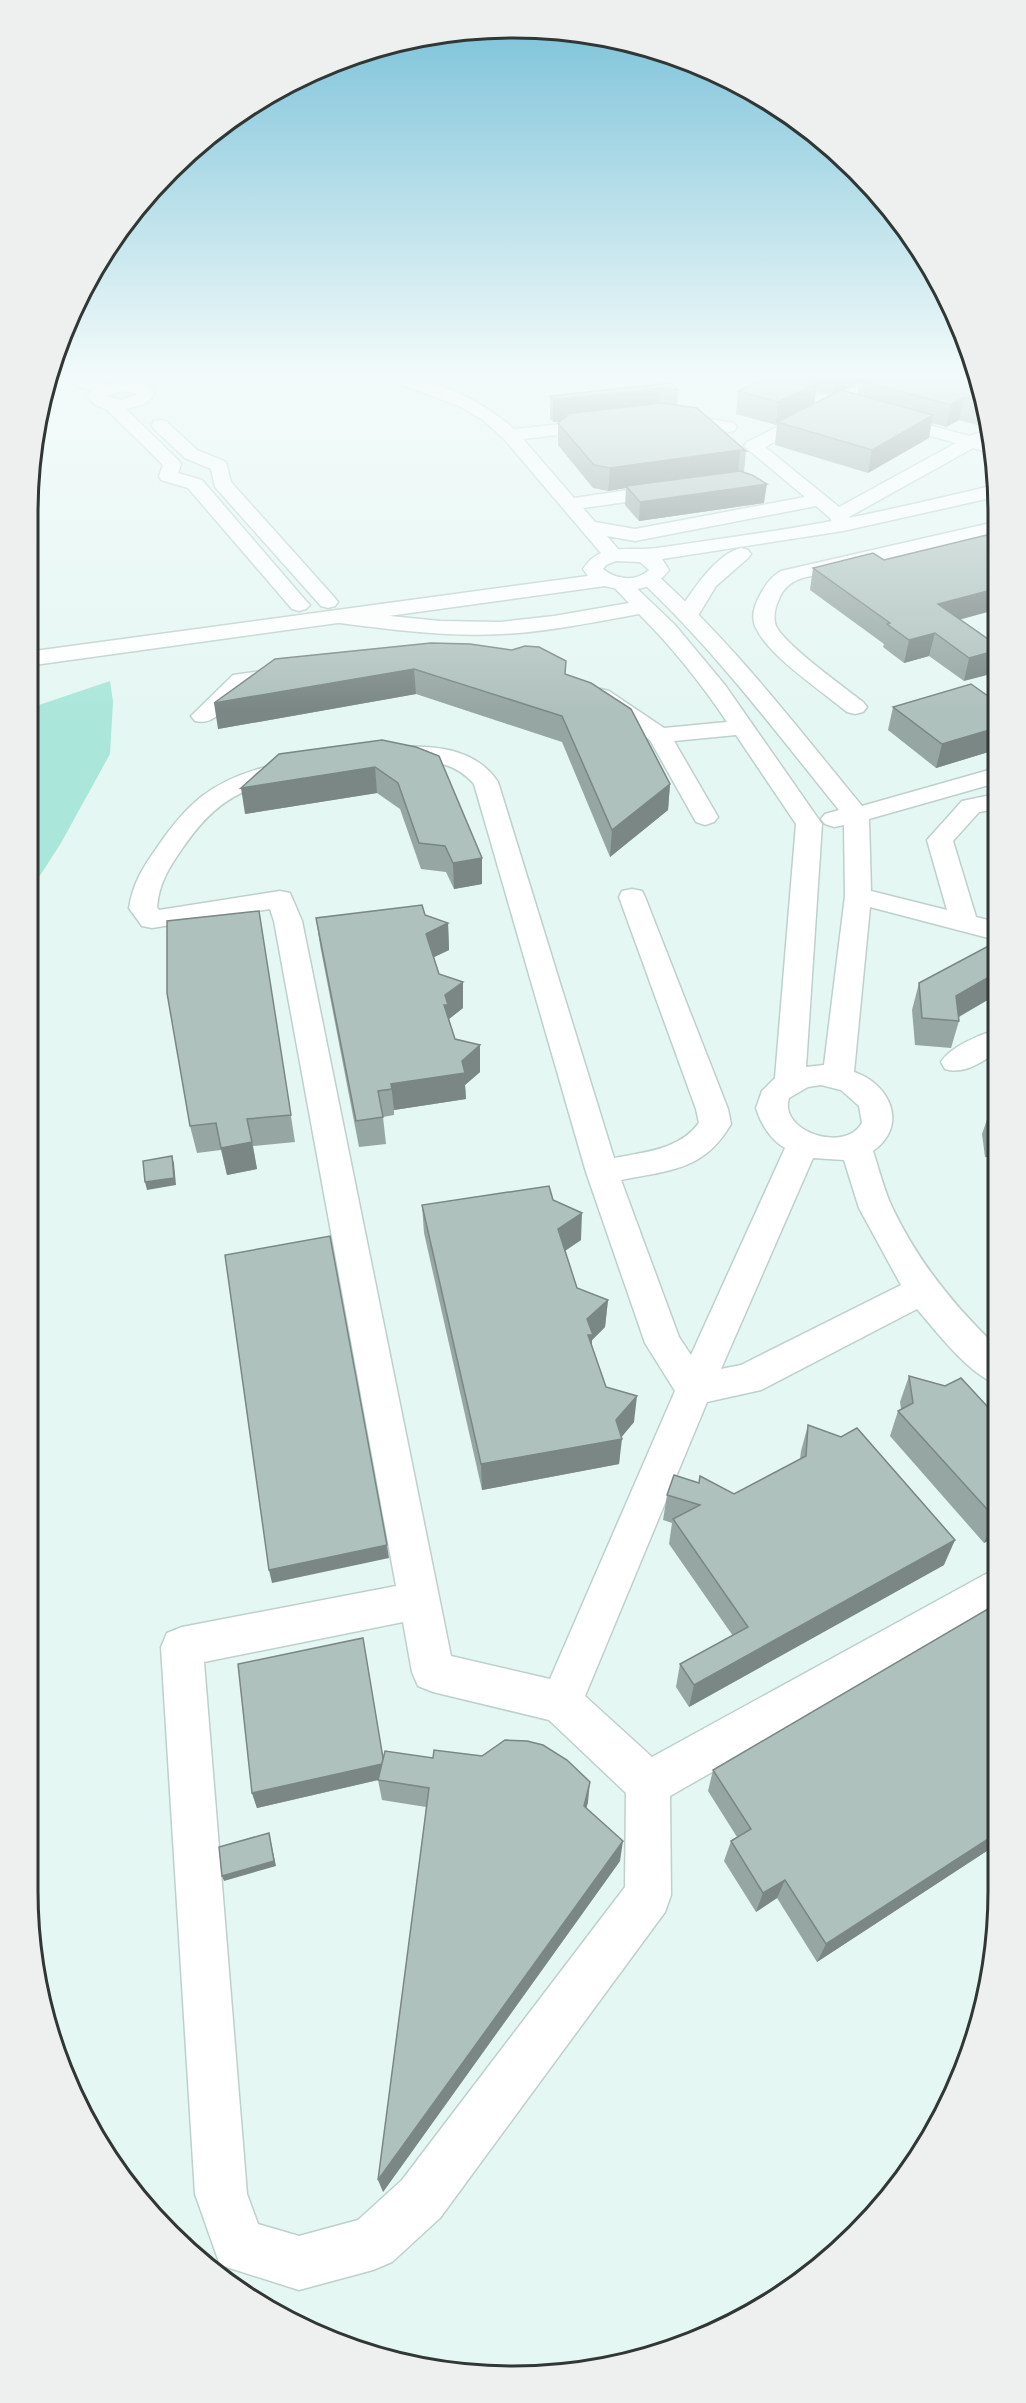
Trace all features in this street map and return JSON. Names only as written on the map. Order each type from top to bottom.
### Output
[{"type":"street","points":[[198,487],[299,605]]},
{"type":"street","points":[[226,487],[334,610]]},
{"type":"street","points":[[555,487],[613,555],[651,568],[741,554],[988,505]]},
{"type":"street","points":[[804,487],[841,520]]},
{"type":"street","points":[[841,520],[896,487]]},
{"type":"street","points":[[569,504],[687,488]]},
{"type":"street","points":[[766,492],[785,506]]},
{"type":"street","points":[[38,657],[334,610],[607,576],[631,584],[651,568],[841,520],[987,492]]},
{"type":"street","points":[[589,527],[635,535],[820,500]]},
{"type":"street","points":[[855,706],[774,639],[764,625],[764,610],[781,579],[795,573],[988,530]]},
{"type":"street","points":[[688,614],[708,582],[741,554]]},
{"type":"street","points":[[613,555],[604,557],[607,576],[667,630],[717,690],[809,824],[790,1081]]},
{"type":"street","points":[[651,568],[736,668],[855,816],[858,896],[838,1078]]},
{"type":"street","points":[[38,643],[299,605],[418,626],[499,628],[533,625],[644,607]]},
{"type":"street","points":[[203,716],[240,680],[307,672]]},
{"type":"street","points":[[579,682],[659,736],[705,817]]},
{"type":"street","points":[[659,736],[742,727]]},
{"type":"street","points":[[362,756],[424,752],[449,756],[477,769],[486,782],[603,1172],[663,1343],[694,1389]]},
{"type":"street","points":[[320,763],[278,770],[237,785],[208,801],[182,830],[146,882],[143,908],[152,920],[280,899],[288,921],[433,1672],[561,1702],[648,1784],[648,1895],[421,2199],[374,2243],[299,2263],[239,2246],[221,2194],[182,1647],[419,1600]]},
{"type":"street","points":[[809,824],[855,816],[988,777]]},
{"type":"street","points":[[964,923],[940,840],[971,806],[988,803]]},
{"type":"street","points":[[858,896],[988,929]]},
{"type":"street","points":[[603,1172],[675,1157],[702,1142],[715,1124],[712,1109],[632,897]]},
{"type":"street","points":[[956,1062],[988,1044]]},
{"type":"street","points":[[821,1075],[838,1078],[854,1084],[867,1093],[876,1104],[879,1116],[876,1128],[868,1138],[855,1146],[830,1149],[803,1144],[783,1130],[772,1112],[773,1100],[779,1089],[790,1081],[805,1076],[821,1075]]},
{"type":"street","points":[[561,1702],[694,1389],[803,1144]]},
{"type":"street","points":[[855,1146],[876,1208],[922,1290],[952,1326],[988,1360]]},
{"type":"street","points":[[694,1389],[748,1379],[922,1290]]},
{"type":"street","points":[[648,1784],[988,1594]]},
{"type":"green space","points":[[110,681],[113,702],[110,754],[61,843],[38,879],[38,705]]},
{"type":"building","points":[[627,487],[745,487],[640,502]]},
{"type":"building","points":[[988,535],[988,591],[938,604],[988,639],[988,653],[969,658],[935,633],[909,640],[887,624],[890,623],[813,568],[873,553],[884,560]]},
{"type":"building","points":[[431,643],[470,644],[512,650],[525,646],[539,647],[566,661],[565,674],[591,683],[631,709],[670,784],[612,830],[562,716],[414,669],[214,703],[275,659]]},
{"type":"building","points":[[971,684],[988,696],[988,730],[942,744],[893,707]]},
{"type":"building","points":[[382,740],[416,747],[439,756],[482,858],[453,863],[445,846],[419,843],[398,783],[375,767],[241,788],[279,754]]},
{"type":"building","points":[[422,905],[425,915],[448,923],[426,934],[439,974],[463,982],[445,995],[448,1005],[444,1005],[455,1039],[480,1045],[462,1061],[465,1073],[391,1084],[392,1089],[378,1091],[383,1117],[356,1121],[316,918]]},
{"type":"building","points":[[259,911],[291,1115],[247,1119],[252,1142],[221,1148],[216,1123],[190,1126],[167,993],[167,921]]},
{"type":"building","points":[[988,946],[988,978],[956,996],[959,1021],[922,1018],[919,983]]},
{"type":"building","points":[[172,1156],[174,1178],[145,1182],[143,1161]]},
{"type":"building","points":[[549,1186],[553,1200],[582,1213],[558,1229],[577,1288],[608,1300],[587,1319],[593,1335],[588,1335],[606,1387],[637,1396],[616,1420],[622,1439],[481,1464],[422,1205]]},
{"type":"building","points":[[330,1236],[387,1545],[269,1570],[225,1255]]},
{"type":"building","points":[[909,1376],[945,1386],[961,1378],[988,1407],[988,1510],[898,1411],[913,1403]]},
{"type":"building","points":[[808,1425],[841,1437],[857,1428],[955,1540],[694,1685],[680,1664],[748,1627],[673,1519],[700,1505],[667,1495],[674,1475],[699,1483],[700,1476],[734,1494],[806,1456]]},
{"type":"building","points":[[988,1609],[988,1839],[826,1944],[785,1880],[763,1893],[731,1841],[751,1829],[713,1770]]},
{"type":"building","points":[[363,1638],[383,1758],[382,1764],[252,1793],[238,1664]]},
{"type":"building","points":[[505,1740],[527,1741],[543,1745],[567,1760],[590,1782],[584,1806],[623,1841],[378,2180],[429,1788],[378,1780],[385,1751],[433,1758],[434,1750],[482,1756]]},
{"type":"building","points":[[269,1833],[274,1861],[222,1876],[219,1847]]}]
